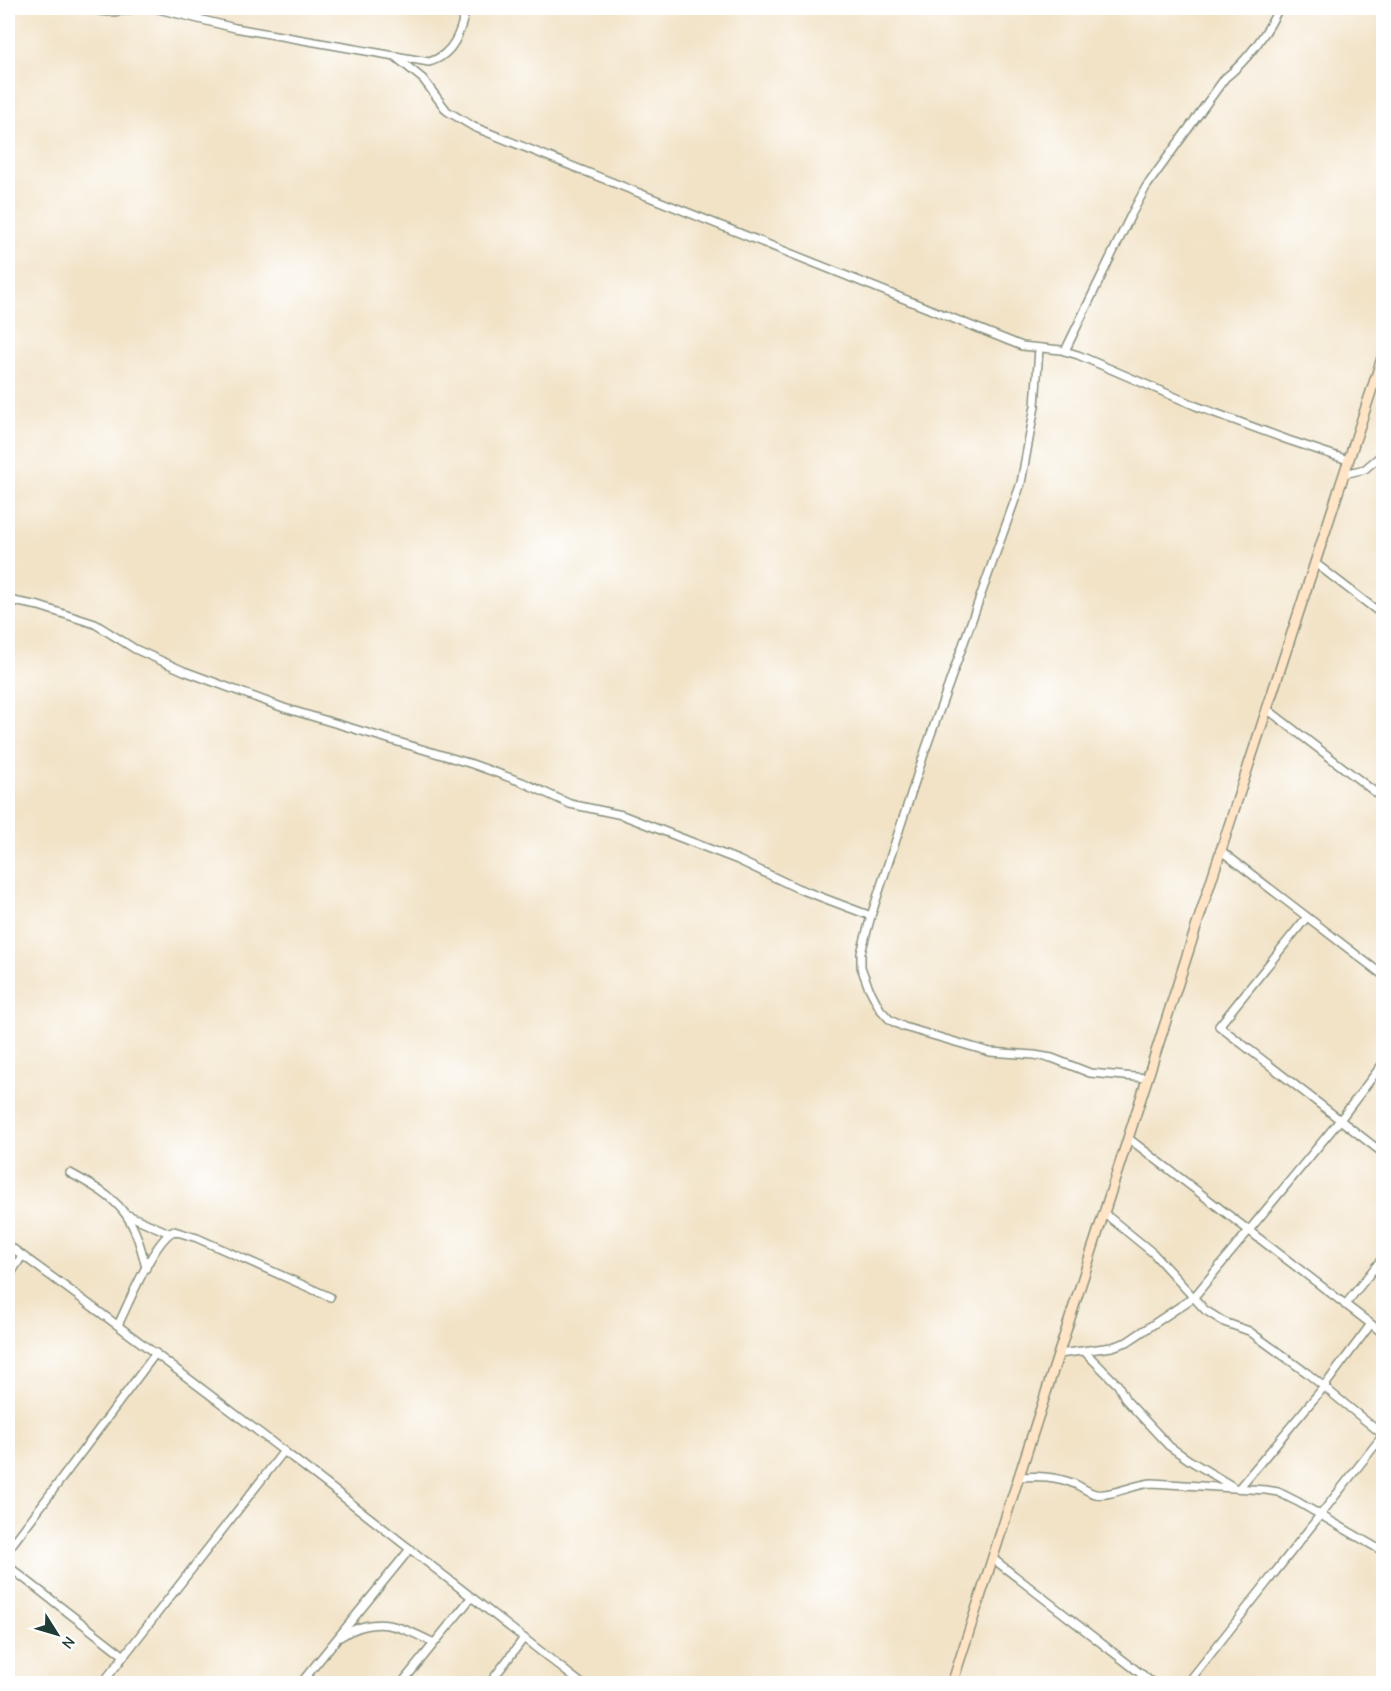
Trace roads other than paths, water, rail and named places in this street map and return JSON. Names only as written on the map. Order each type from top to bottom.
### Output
[{"type":"street","points":[[8,21],[10,8]]},
{"type":"street","points":[[85,8],[109,13],[135,8]]},
{"type":"street","points":[[154,8],[235,28],[429,62],[444,56],[456,39],[466,8]]},
{"type":"street","points":[[1065,351],[1146,187],[1225,78],[1239,67],[1279,8]]},
{"type":"street","points":[[398,57],[423,80],[447,111],[474,127],[1022,346],[1065,351],[1196,406],[1348,460]]},
{"type":"street","points":[[1039,348],[1035,406],[1021,483],[926,748],[871,916],[861,953],[861,967],[880,1009],[890,1020],[922,1034],[990,1052],[1052,1058],[1090,1073],[1147,1078]]},
{"type":"street","points":[[952,1683],[1383,352]]},
{"type":"street","points":[[1344,474],[1365,469],[1383,453]]},
{"type":"street","points":[[1315,563],[1383,616]]},
{"type":"street","points":[[8,600],[39,606],[95,624],[116,639],[145,654],[284,708],[472,764],[522,782],[570,804],[622,815],[738,860],[797,888],[871,916]]},
{"type":"street","points":[[1267,709],[1383,799]]},
{"type":"street","points":[[1220,850],[1383,976]]},
{"type":"street","points":[[1306,918],[1219,1026],[1383,1154]]},
{"type":"street","points":[[1059,1354],[1085,1352],[1128,1342],[1194,1297],[1340,1120],[1383,1062]]},
{"type":"street","points":[[1128,1138],[1383,1334]]},
{"type":"street","points":[[70,1173],[100,1189],[128,1215],[140,1243],[146,1268]]},
{"type":"street","points":[[1104,1213],[1153,1253],[1205,1310],[1224,1322],[1250,1331],[1307,1373],[1383,1435],[1187,1683]]},
{"type":"street","points":[[128,1215],[170,1233]]},
{"type":"street","points":[[118,1324],[162,1239],[176,1230],[330,1297]]},
{"type":"street","points":[[8,1245],[118,1324],[582,1683]]},
{"type":"street","points":[[8,1278],[22,1256]]},
{"type":"street","points":[[1345,1305],[1383,1256]]},
{"type":"street","points":[[1237,1488],[1323,1388],[1371,1324]]},
{"type":"street","points":[[1085,1352],[1118,1386],[1126,1400],[1169,1446],[1237,1488]]},
{"type":"street","points":[[8,1550],[156,1353]]},
{"type":"street","points":[[102,1683],[284,1451]]},
{"type":"street","points":[[1019,1477],[1047,1476],[1073,1483],[1097,1495],[1117,1492],[1137,1484],[1152,1483],[1278,1492],[1383,1552]]},
{"type":"street","points":[[300,1683],[410,1549]]},
{"type":"street","points":[[992,1558],[1154,1683]]},
{"type":"street","points":[[8,1566],[123,1655]]},
{"type":"street","points":[[401,1683],[471,1598]]},
{"type":"street","points":[[335,1640],[355,1627],[377,1624],[402,1627],[434,1643]]},
{"type":"street","points":[[489,1683],[524,1638]]},
{"type":"street","points":[[1136,1683],[1143,1674]]}]
